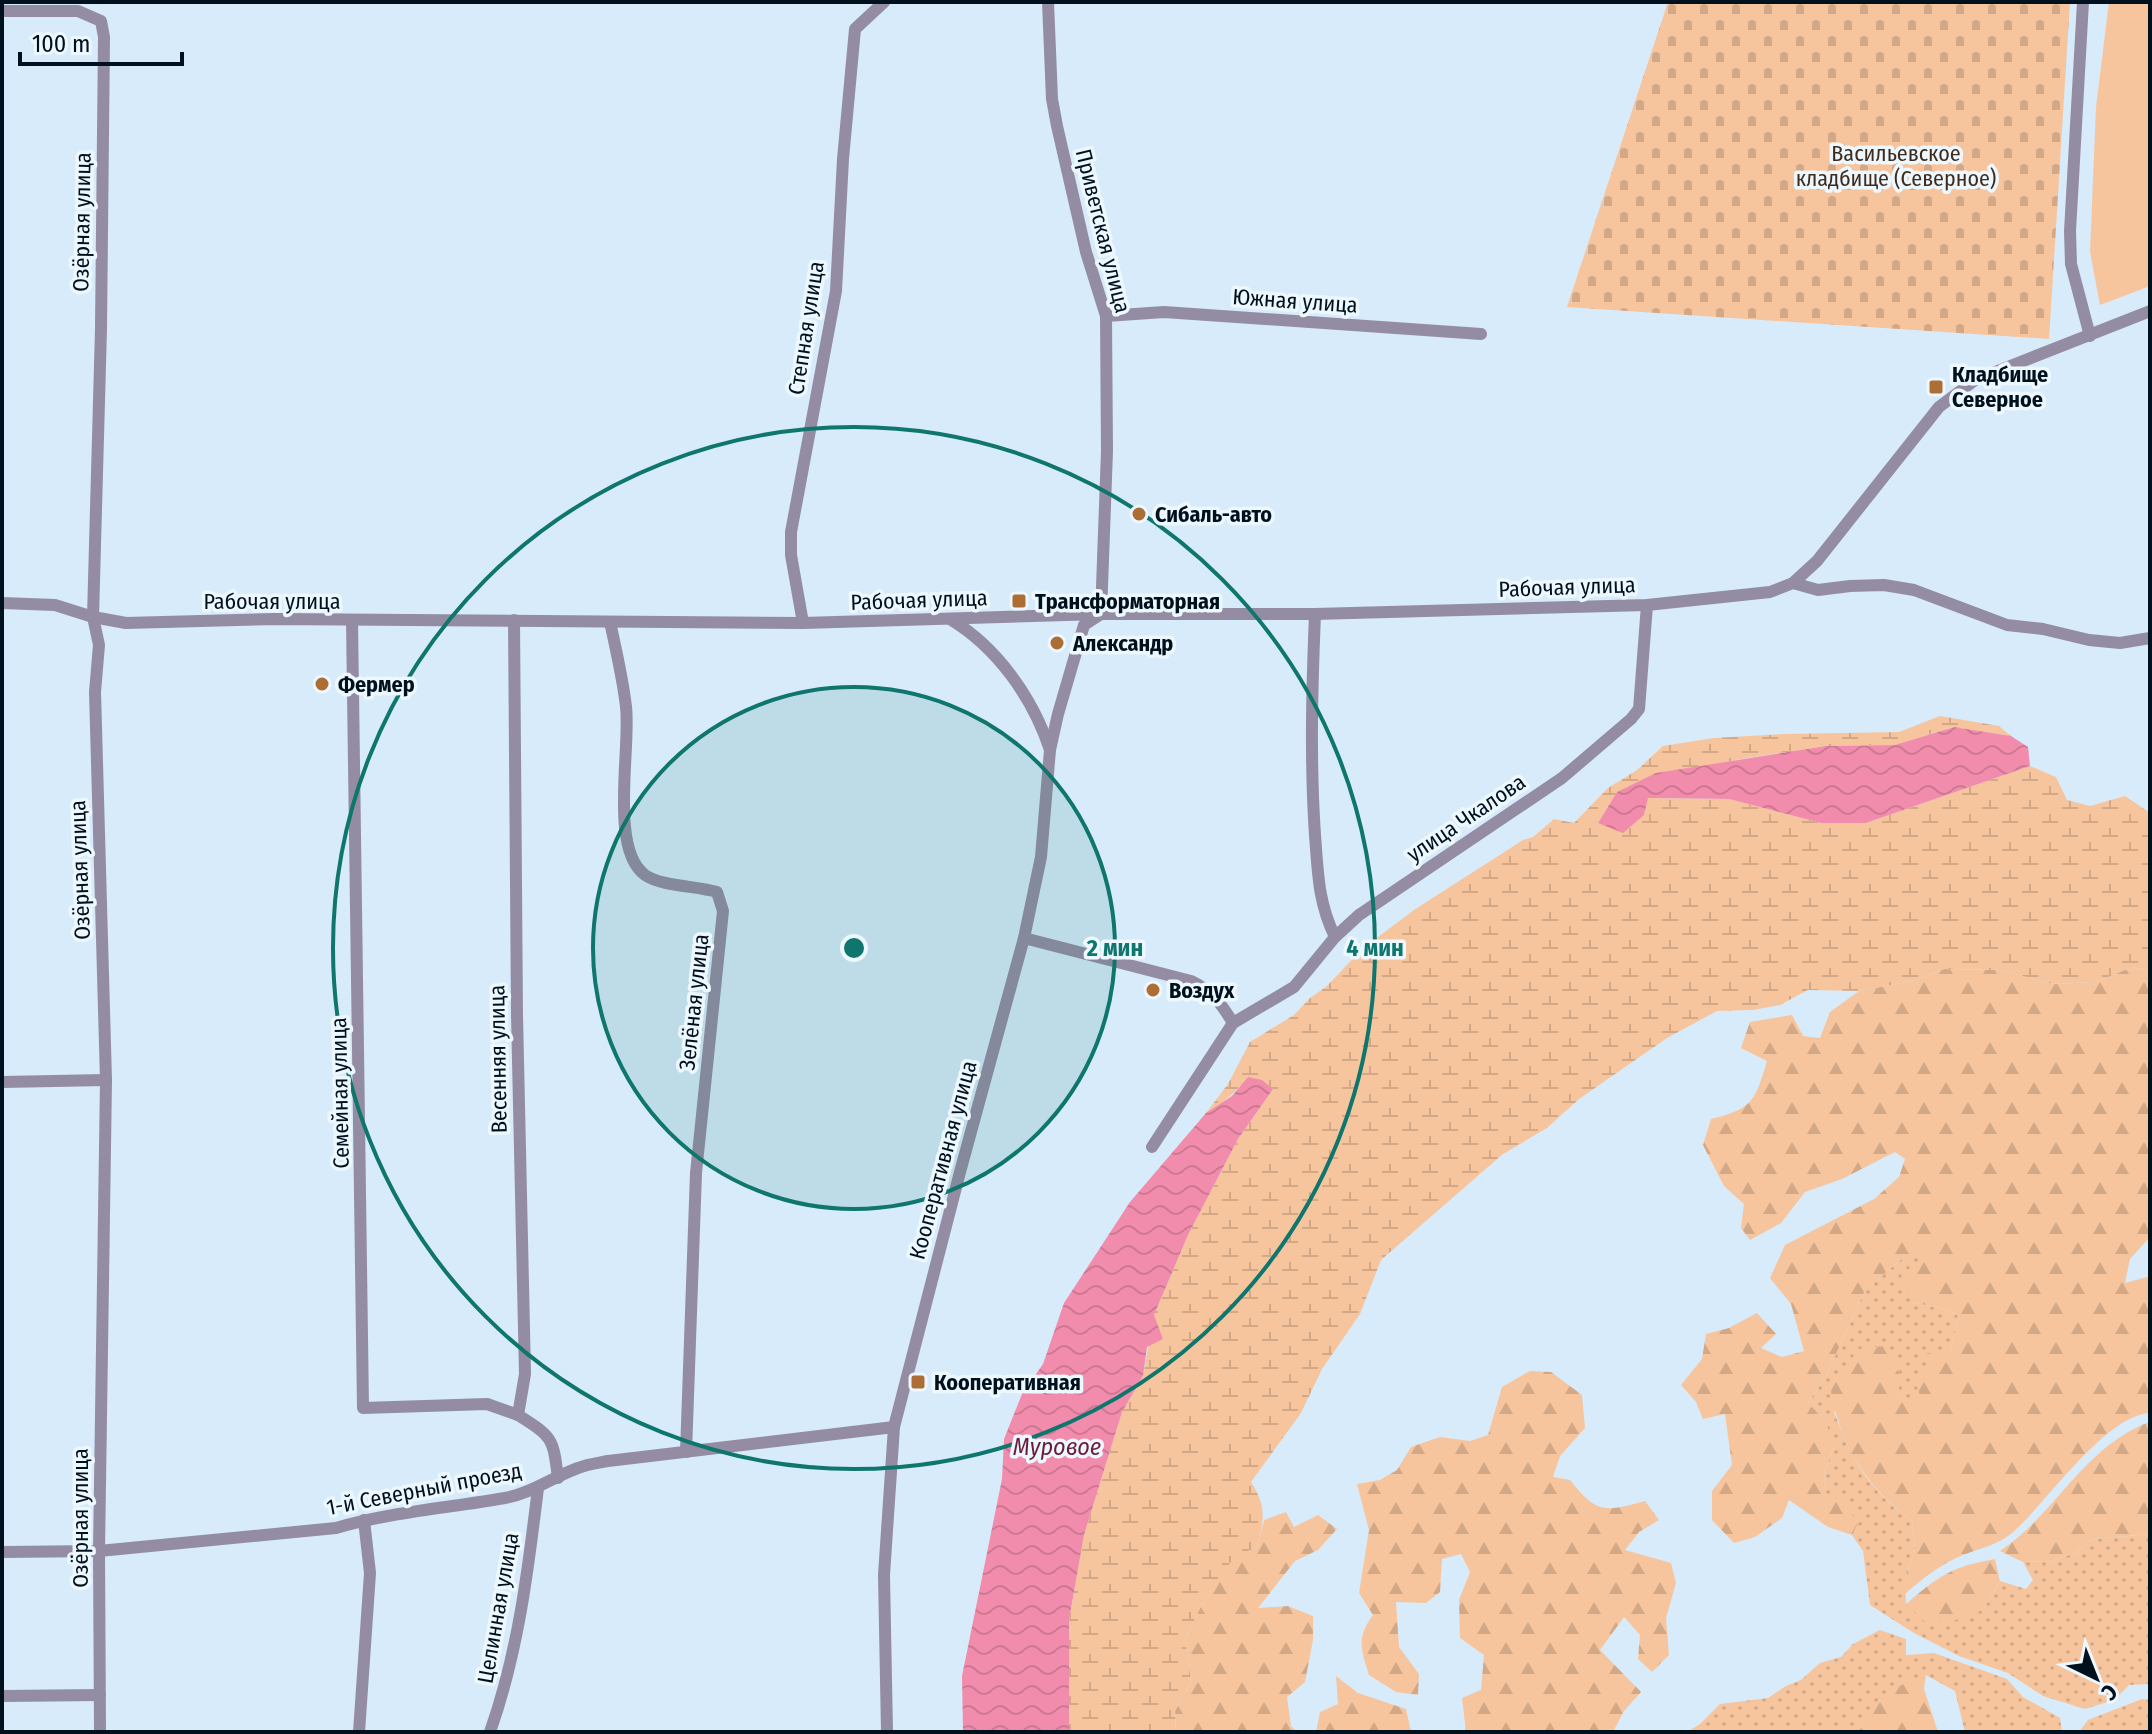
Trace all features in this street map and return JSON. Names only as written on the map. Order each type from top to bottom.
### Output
[{"type":"street","name":"Степная улица","points":[[803,623],[791,555],[791,532],[836,291],[843,159],[855,29],[884,2]]},
{"type":"street","name":"Приветская улица","points":[[1048,2],[1052,99],[1086,252],[1106,316],[1107,451],[1101,614]]},
{"type":"street","points":[[2083,2],[2072,163],[2071,264],[2090,336]]},
{"type":"street","name":"Озёрная улица","points":[[2,11],[78,11],[90,14],[101,21],[104,37],[101,329],[93,617],[99,645],[95,692],[106,1080],[99,1551],[100,1732]]},
{"type":"street","name":"Рабочая улица","points":[[2,603],[55,605],[126,623],[514,620],[803,623],[1101,614],[1315,614],[1647,605],[1770,592],[1793,583],[1817,561],[1939,407],[1975,380],[2150,311]]},
{"type":"street","name":"Южная улица","points":[[1106,316],[1164,312],[1481,334]]},
{"type":"street","name":"Рабочая улица","points":[[1793,583],[1818,590],[1884,585],[1914,590],[2007,625],[2120,643],[2150,638]]},
{"type":"street","name":"улица Чкалова","points":[[1152,1147],[1233,1023],[1294,987],[1335,937],[1359,915],[1562,778],[1620,732],[1639,709],[1647,605]]},
{"type":"street","name":"Кооперативная улица","points":[[887,1732],[884,1575],[894,1427],[1024,938],[1041,857],[1050,750],[1058,714],[1084,625],[1101,614]]},
{"type":"street","points":[[1315,614],[1311,699],[1312,794],[1324,915],[1335,937]]},
{"type":"street","points":[[950,619],[973,632],[994,654],[1030,704],[1043,727],[1050,750]]},
{"type":"street","name":"Семейная улица","points":[[352,620],[363,1408],[487,1404],[518,1415]]},
{"type":"street","name":"Весенняя улица","points":[[514,620],[518,1093],[525,1374],[518,1415]]},
{"type":"street","name":"Зелёная улица","points":[[610,622],[627,710],[624,821],[629,850],[645,875],[717,892],[723,911],[696,1173],[686,1452]]},
{"type":"street","points":[[1024,938],[1191,981],[1206,988],[1220,1001],[1233,1023]]},
{"type":"street","points":[[2,1082],[106,1080]]},
{"type":"street","points":[[518,1415],[539,1428],[554,1444],[558,1478]]},
{"type":"street","name":"1-й Северный проезд","points":[[2,1552],[99,1551],[336,1528],[364,1520],[506,1498],[538,1488],[578,1468],[608,1461],[894,1427]]},
{"type":"street","name":"Целинная улица","points":[[490,1732],[504,1692],[525,1599],[538,1488]]},
{"type":"street","points":[[359,1732],[370,1573],[364,1520]]},
{"type":"street","points":[[2,1696],[100,1695]]},
{"type":"green space","name":"Васильевское кладбище (Северное)","points":[[1668,2],[2070,2],[2049,339],[1567,307]]},
{"type":"green space","points":[[2109,2],[2150,2],[2150,286],[2100,305],[2090,252],[2096,107]]},
{"type":"green space","points":[[1940,716],[1999,726],[2011,736],[1953,727],[1896,745],[1826,746],[1735,760],[1617,792],[1598,823],[1644,815],[1647,798],[1729,799],[1821,823],[1866,823],[2030,766],[2056,777],[2067,800],[2090,806],[2125,796],[2150,813],[2150,971],[2132,967],[2096,982],[2053,984],[2001,970],[1944,969],[1912,981],[1859,991],[1808,990],[1780,1005],[1753,1010],[1717,1011],[1667,1038],[1579,1099],[1547,1128],[1503,1154],[1381,1260],[1360,1314],[1322,1369],[1301,1413],[1251,1482],[1263,1513],[1257,1547],[1234,1557],[1200,1608],[1185,1640],[1191,1681],[1175,1711],[1176,1732],[1069,1732],[1069,1620],[1084,1535],[1122,1412],[1143,1376],[1154,1315],[1188,1235],[1238,1139],[1273,1089],[1248,1078],[1191,1133],[1228,1084],[1250,1042],[1294,1015],[1362,949],[1414,910],[1523,840],[1533,837],[1554,819],[1574,823],[1608,788],[1637,770],[1663,746],[1714,738],[1899,732]]},
{"type":"green space","points":[[2132,967],[2150,971],[2150,1237],[2130,1259],[2125,1283],[2150,1278],[2150,1413],[2133,1418],[2095,1444],[2012,1533],[1999,1542],[1949,1562],[1905,1594],[1905,1579],[1915,1549],[1912,1521],[1880,1493],[1857,1462],[1840,1427],[1830,1386],[1859,1349],[1884,1346],[1899,1373],[1899,1395],[1922,1402],[1917,1386],[1932,1368],[1925,1354],[1951,1349],[1959,1316],[1912,1302],[1901,1275],[1922,1258],[1916,1247],[1865,1290],[1827,1374],[1808,1403],[1826,1422],[1834,1447],[1824,1472],[1826,1494],[1843,1501],[1858,1523],[1852,1535],[1828,1527],[1789,1500],[1782,1518],[1755,1537],[1734,1543],[1712,1520],[1712,1491],[1732,1465],[1725,1414],[1703,1419],[1696,1402],[1681,1385],[1702,1359],[1706,1334],[1729,1328],[1757,1313],[1776,1334],[1761,1348],[1782,1357],[1804,1351],[1791,1304],[1770,1278],[1785,1245],[1874,1199],[1899,1177],[1905,1159],[1895,1152],[1842,1179],[1805,1192],[1781,1223],[1750,1240],[1741,1228],[1744,1204],[1724,1186],[1703,1145],[1711,1119],[1744,1107],[1759,1086],[1767,1061],[1741,1048],[1750,1022],[1792,1015],[1803,1036],[1820,1038],[1830,1012],[1859,991],[1912,981],[1944,969],[2001,970],[2053,984],[2096,982]]},
{"type":"green space","points":[[1917,1246],[1922,1258],[1912,1302],[1959,1316],[1951,1349],[1932,1368],[1922,1403],[1899,1395],[1899,1373],[1834,1412],[1848,1446],[1864,1473],[1884,1497],[1912,1521],[1915,1549],[1905,1579],[1906,1604],[1983,1610],[2000,1581],[2026,1589],[2033,1580],[2023,1562],[2052,1561],[2075,1553],[2092,1539],[2150,1534],[2150,1684],[2129,1685],[2114,1700],[2085,1709],[2043,1696],[2008,1673],[1959,1656],[1914,1633],[1870,1605],[1863,1551],[1852,1535],[1858,1523],[1826,1494],[1824,1472],[1834,1447],[1808,1403],[1827,1374],[1865,1290]]},
{"type":"green space","points":[[1530,1371],[1551,1372],[1582,1395],[1585,1428],[1560,1456],[1553,1477],[1570,1480],[1587,1499],[1602,1507],[1620,1507],[1645,1501],[1659,1520],[1639,1532],[1625,1550],[1671,1563],[1676,1583],[1666,1618],[1669,1655],[1652,1672],[1638,1659],[1640,1635],[1624,1617],[1600,1650],[1641,1692],[1624,1711],[1613,1732],[1466,1732],[1462,1698],[1481,1690],[1484,1655],[1460,1638],[1459,1600],[1470,1572],[1461,1554],[1442,1559],[1440,1592],[1426,1603],[1396,1602],[1399,1647],[1419,1674],[1418,1695],[1396,1692],[1369,1675],[1364,1658],[1362,1637],[1373,1615],[1359,1593],[1369,1530],[1357,1484],[1380,1480],[1397,1470],[1411,1447],[1440,1437],[1470,1441],[1488,1435],[1502,1387]]},
{"type":"green space","points":[[2149,1422],[2150,1534],[2092,1539],[2075,1553],[2052,1561],[2023,1562],[2000,1551],[2038,1518],[2105,1448]]},
{"type":"green space","points":[[1286,1512],[1294,1527],[1318,1515],[1337,1529],[1318,1550],[1295,1561],[1258,1608],[1288,1606],[1313,1616],[1313,1640],[1305,1682],[1287,1697],[1291,1726],[1297,1732],[1176,1732],[1175,1711],[1191,1681],[1185,1640],[1200,1608],[1234,1556],[1257,1547],[1264,1520]]},
{"type":"green space","points":[[1995,1559],[2000,1581],[1983,1610],[1950,1622],[1924,1621],[1906,1604],[1947,1574],[1967,1565]]},
{"type":"green space","points":[[1880,1630],[1906,1639],[1906,1655],[1934,1653],[2007,1679],[2023,1697],[2060,1718],[2062,1732],[1965,1732],[1955,1691],[1926,1675],[1890,1696],[1859,1732],[1687,1732],[1720,1704],[1768,1698],[1801,1680],[1820,1663],[1841,1657],[1853,1644]]},
{"type":"green space","points":[[1926,1675],[1924,1689],[1938,1732],[1859,1732],[1870,1712],[1885,1696],[1904,1683]]},
{"type":"green space","points":[[1336,1676],[1358,1693],[1406,1709],[1411,1732],[1316,1732],[1320,1712],[1338,1704]]},
{"type":"green space","points":[[2142,1699],[2150,1700],[2150,1732],[2079,1732],[2088,1720]]},
{"type":"water","points":[[1954,727],[2011,736],[2028,747],[2030,766],[1866,823],[1821,823],[1729,799],[1648,798],[1644,815],[1623,833],[1598,823],[1617,792],[1656,773],[1826,746],[1895,745]]},
{"type":"water","name":"Муровое","points":[[1248,1077],[1262,1080],[1273,1089],[1238,1139],[1188,1235],[1154,1315],[1163,1339],[1147,1347],[1143,1376],[1122,1412],[1084,1535],[1069,1620],[1069,1732],[963,1732],[962,1676],[1002,1479],[1004,1439],[1022,1394],[1043,1364],[1064,1303],[1130,1202],[1206,1113],[1232,1096]]},
{"type":"place","name":"Кладбище Северное","points":[[1936,387]]},
{"type":"place","name":"Сибаль-авто","points":[[1139,514]]},
{"type":"place","name":"Трансформаторная","points":[[1019,601]]},
{"type":"place","name":"Александр","points":[[1057,643]]},
{"type":"place","name":"Фермер","points":[[322,684]]},
{"type":"place","name":"Воздух","points":[[1153,990]]},
{"type":"place","name":"Кооперативная","points":[[918,1382]]}]
